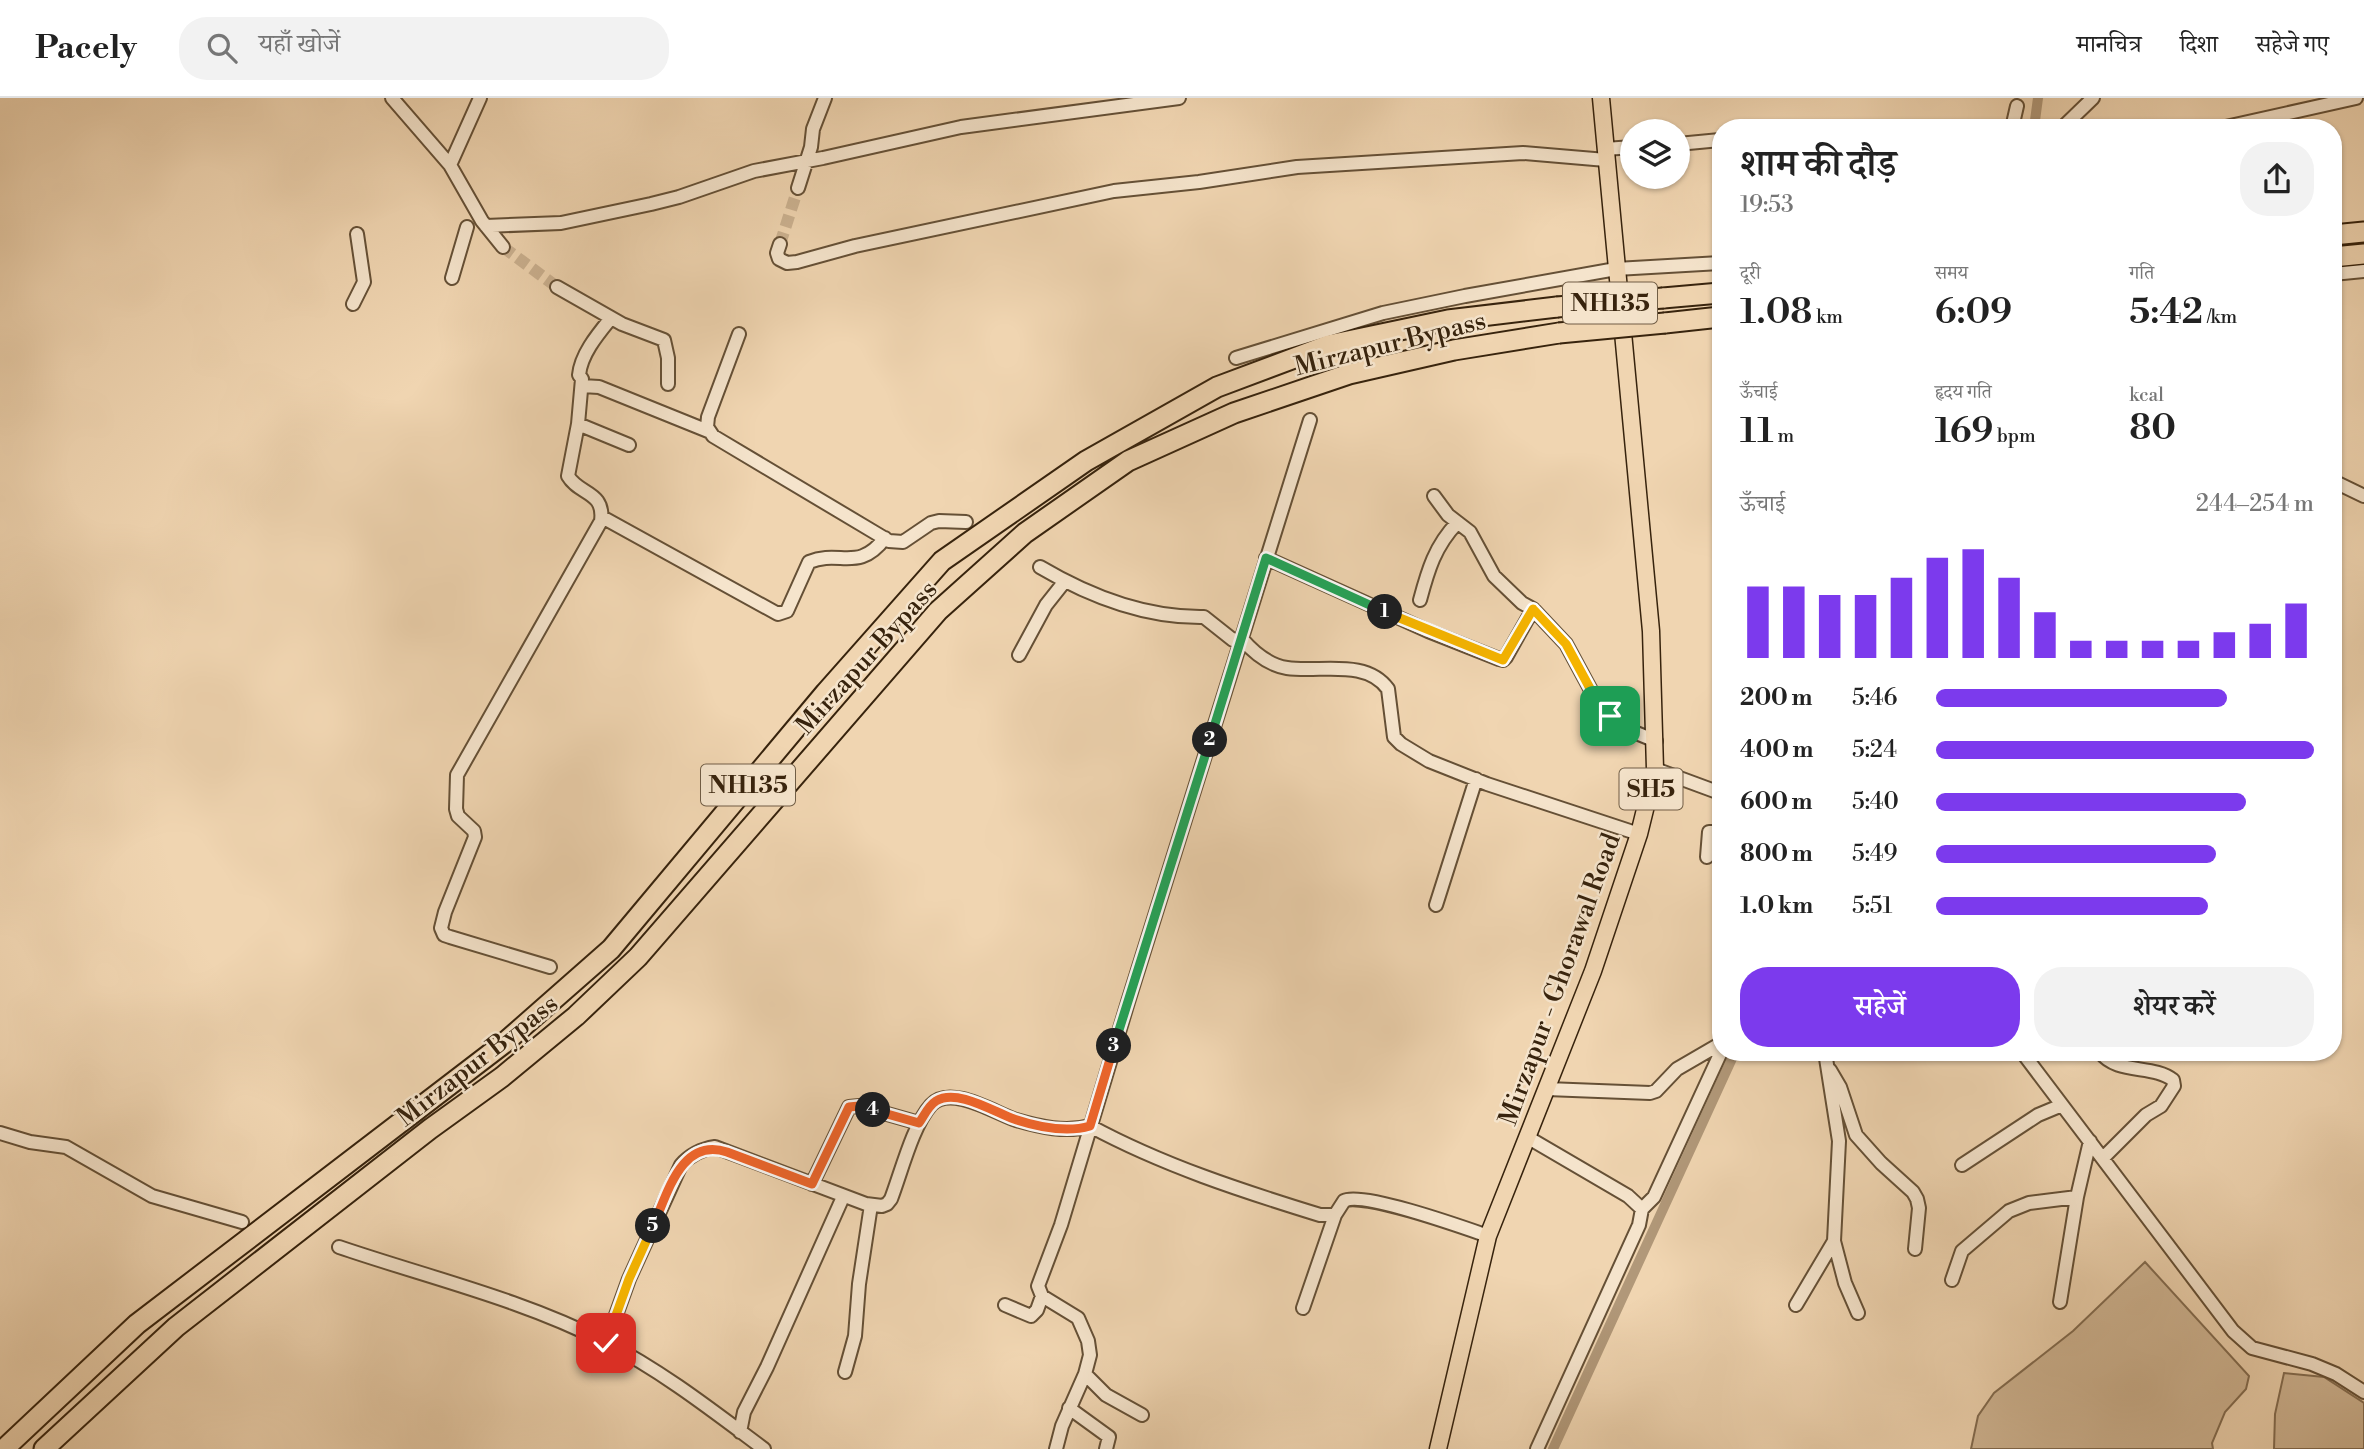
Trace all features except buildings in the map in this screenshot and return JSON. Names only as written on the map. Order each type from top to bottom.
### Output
[{"type":"highway","points":[[2342,233],[2364,232]]},
{"type":"highway","points":[[2342,256],[2364,254]]},
{"type":"highway","name":"NH135","points":[[4,1449],[137,1324],[503,1044],[611,949],[826,692],[942,561],[1086,461],[1217,387],[1329,345],[1448,320],[1557,307],[1712,294]]},
{"type":"highway","name":"Mirzapur Bypass","points":[[44,1449],[176,1327],[430,1129],[502,1077],[576,1016],[638,957],[937,611],[1025,533],[1128,461],[1234,413],[1349,374],[1454,350],[1559,334],[1712,318]]},
{"type":"main road","name":"Mirzapur - Ghorawal Road","points":[[1438,1449],[1489,1236],[1593,971],[1639,834],[1655,769],[1650,618],[1601,98]]},
{"type":"street","points":[[392,98],[450,165],[486,226],[503,247]]},
{"type":"street","points":[[450,165],[480,98]]},
{"type":"street","points":[[798,188],[811,147],[815,122],[825,98]]},
{"type":"street","points":[[486,226],[574,220],[679,197],[754,171],[961,127],[1179,98]]},
{"type":"street","points":[[2071,119],[2093,98]]},
{"type":"street","points":[[2262,119],[2356,98]]},
{"type":"street","points":[[2014,119],[2017,106]]},
{"type":"street","points":[[1690,143],[1712,141]]},
{"type":"street","points":[[780,244],[777,253],[779,259],[788,263],[855,246],[1114,191],[1199,182],[1297,167],[1523,153],[1605,155],[1620,151]]},
{"type":"street","points":[[453,278],[467,227]]},
{"type":"street","points":[[353,304],[364,282],[357,234]]},
{"type":"street","points":[[1236,358],[1383,313],[1616,269],[1712,263]]},
{"type":"street","points":[[2342,273],[2364,271]]},
{"type":"street","points":[[557,287],[622,324],[664,340],[668,358],[667,384]]},
{"type":"street","points":[[611,318],[580,366],[582,386],[578,424],[568,475],[573,483],[596,498],[602,517],[778,614],[787,611],[809,562],[863,557],[876,549],[885,538]]},
{"type":"street","points":[[708,432],[708,417],[739,334]]},
{"type":"street","points":[[582,386],[599,387],[708,432],[885,538],[903,542],[931,523],[966,522]]},
{"type":"street","points":[[1056,1449],[1090,1355],[1078,1318],[1042,1296],[1038,1286],[1061,1225],[1310,420]]},
{"type":"street","points":[[578,424],[629,445]]},
{"type":"street","points":[[2342,485],[2364,496]]},
{"type":"street","points":[[1434,496],[1457,523],[1470,532],[1494,576],[1522,603],[1533,609],[1566,644],[1599,705],[1624,728],[1656,741]]},
{"type":"street","points":[[550,967],[450,937],[442,932],[445,912],[475,837],[474,831],[458,816],[457,775],[515,677],[602,517]]},
{"type":"street","points":[[1420,600],[1429,564],[1444,537],[1457,523]]},
{"type":"street","points":[[1266,558],[1428,631],[1503,660],[1533,609]]},
{"type":"street","points":[[1040,567],[1099,597],[1181,618],[1204,617],[1233,640],[1242,639]]},
{"type":"street","points":[[1019,655],[1046,605],[1065,582]]},
{"type":"street","points":[[1242,639],[1255,655],[1276,665],[1353,671],[1372,676],[1383,683],[1388,690],[1394,737],[1429,761],[1639,834]]},
{"type":"street","points":[[1655,769],[1712,790]]},
{"type":"street","points":[[1436,905],[1476,779]]},
{"type":"street","points":[[1707,857],[1709,832],[1712,832]]},
{"type":"street","points":[[1546,1089],[1650,1093],[1657,1091],[1676,1069],[1712,1049]]},
{"type":"street","points":[[1537,1449],[1639,1225],[1642,1209],[1654,1197],[1717,1061]]},
{"type":"street","points":[[1826,1061],[1839,1141],[1834,1241],[1858,1313]]},
{"type":"street","points":[[2029,1061],[2234,1331],[2252,1348],[2312,1364],[2354,1384],[2364,1392]]},
{"type":"street","points":[[2102,1158],[2146,1115],[2161,1106],[2175,1086],[2173,1080],[2164,1074],[2129,1068],[2113,1061]]},
{"type":"street","points":[[1827,1067],[1840,1087],[1856,1135],[1917,1199],[1919,1208],[1915,1249]]},
{"type":"street","points":[[606,1343],[634,1268],[681,1164],[687,1158],[715,1147],[843,1197],[882,1206],[891,1199],[919,1123],[935,1101],[944,1098],[968,1100],[1038,1126],[1074,1131],[1090,1126],[1124,1144],[1208,1178],[1320,1215],[1335,1216]]},
{"type":"street","points":[[1962,1164],[2038,1115],[2062,1105]]},
{"type":"street","points":[[812,1184],[849,1107],[859,1106],[919,1123]]},
{"type":"street","points":[[0,1133],[30,1142],[66,1147],[152,1196],[242,1222]]},
{"type":"street","points":[[1527,1137],[1628,1196],[1642,1209]]},
{"type":"street","points":[[2060,1302],[2077,1197],[2090,1141]]},
{"type":"street","points":[[740,1432],[744,1412],[843,1197]]},
{"type":"street","points":[[1952,1280],[1962,1251],[2009,1211],[2029,1203],[2077,1197]]},
{"type":"street","points":[[1303,1308],[1335,1216],[1344,1201],[1356,1198],[1489,1236]]},
{"type":"street","points":[[845,1371],[855,1336],[860,1271],[871,1205]]},
{"type":"street","points":[[1796,1305],[1834,1241]]},
{"type":"street","points":[[339,1247],[496,1298],[606,1343],[681,1388],[764,1449]]},
{"type":"street","points":[[1005,1305],[1031,1316],[1037,1310],[1042,1296]]},
{"type":"street","points":[[1085,1374],[1106,1395],[1142,1415]]},
{"type":"street","points":[[1069,1408],[1109,1437],[1106,1449]]},
{"type":"shaded area","points":[[2145,1262],[2249,1376],[2246,1389],[2225,1412],[2212,1443],[2213,1449],[1971,1449],[1978,1416],[1994,1393],[2073,1331]]},
{"type":"shaded area","points":[[2284,1373],[2324,1377],[2364,1403],[2364,1449],[2274,1449],[2275,1414]]},
{"type":"waterway","points":[[2035,119],[2038,98]]},
{"type":"waterway","points":[[1553,1449],[1731,1061]]},
{"type":"tunnel","points":[[780,244],[798,188]]},
{"type":"tunnel","points":[[503,247],[557,287]]},
{"type":"route","points":[[606,1343],[629,1279],[681,1164],[705,1149],[715,1147],[812,1184],[844,1113],[853,1105],[919,1123],[935,1101],[944,1098],[968,1100],[1038,1126],[1074,1131],[1090,1126],[1266,558],[1428,631],[1503,660],[1533,609],[1566,644],[1599,705],[1610,716]]}]
